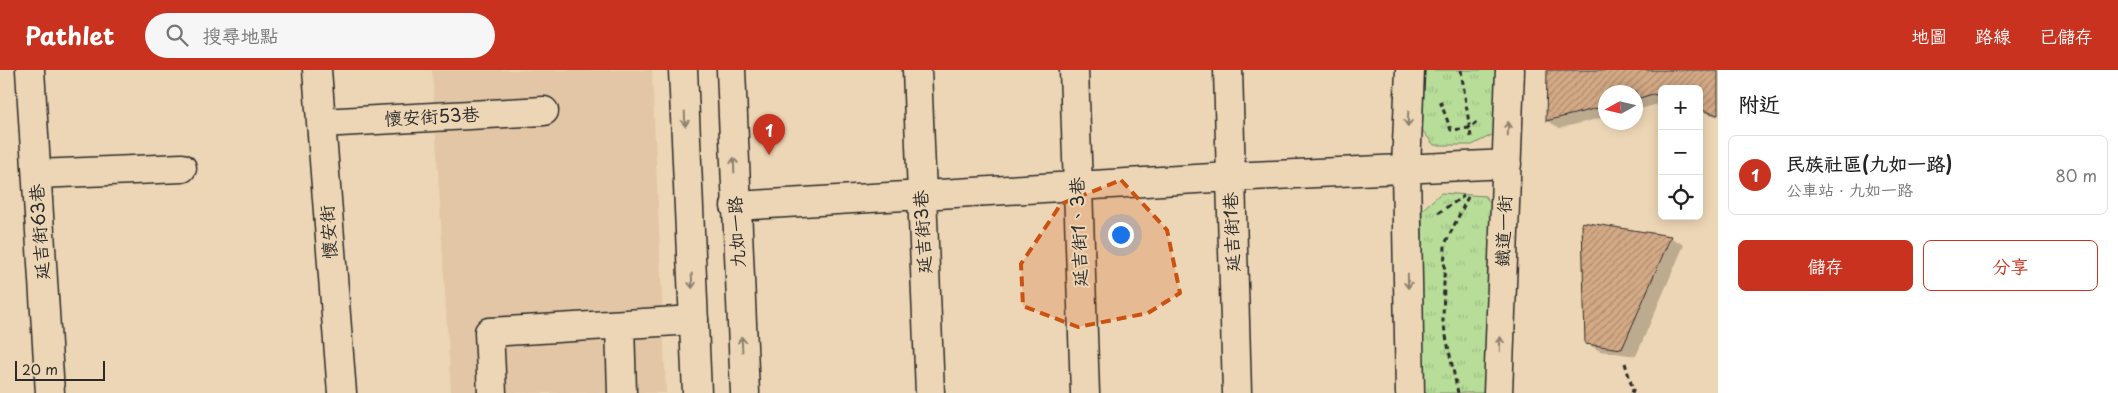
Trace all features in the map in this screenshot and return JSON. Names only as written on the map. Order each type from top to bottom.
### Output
[{"type":"street","name":"延吉街63巷","points":[[30,70],[50,393]]},
{"type":"street","name":"懷安街","points":[[317,70],[342,393]]},
{"type":"street","points":[[683,70],[696,393]]},
{"type":"street","name":"九如一路","points":[[731,70],[745,393]]},
{"type":"street","name":"延吉街3巷","points":[[917,70],[930,393]]},
{"type":"street","name":"延吉街1、3巷","points":[[1074,70],[1085,393]]},
{"type":"street","name":"延吉街1巷","points":[[1228,70],[1237,393]]},
{"type":"street","points":[[1410,70],[1406,168],[1410,393]]},
{"type":"street","name":"鐵道一街","points":[[1498,393],[1510,70]]},
{"type":"street","name":"懷安街53巷","points":[[321,123],[544,111]]},
{"type":"street","points":[[736,206],[1230,177],[1506,164]]},
{"type":"street","points":[[37,174],[182,168]]},
{"type":"street","points":[[492,393],[489,332],[694,320]]},
{"type":"street","points":[[620,325],[622,393]]},
{"type":"path","points":[[1461,70],[1471,140]]},
{"type":"path","points":[[1438,98],[1450,130],[1470,128],[1480,120]]},
{"type":"path","points":[[1470,192],[1476,198]]},
{"type":"path","points":[[1437,221],[1438,211],[1470,192]]},
{"type":"path","points":[[1458,393],[1443,322],[1445,244],[1470,192]]},
{"type":"path","points":[[1624,363],[1633,390],[1632,393]]},
{"type":"highlighted area","points":[[1121,180],[1167,230],[1180,293],[1148,313],[1078,327],[1023,306],[1021,264],[1061,204]]},
{"type":"shaded area","points":[[432,70],[652,70],[666,393],[451,393]]},
{"type":"green space","points":[[1425,70],[1503,70],[1500,131],[1472,145],[1434,145],[1422,130]]},
{"type":"green space","points":[[1441,193],[1485,196],[1497,212],[1498,393],[1423,393],[1422,210]]},
{"type":"building","points":[[1547,70],[1718,70],[1718,115],[1703,110],[1703,85],[1658,85],[1658,96],[1653,94],[1643,97],[1643,85],[1598,85],[1598,108],[1546,121]]},
{"type":"building","points":[[1582,222],[1671,236],[1622,349],[1585,344]]},
{"type":"place","name":"民族社區(九如一路)","points":[[769,155]]}]
